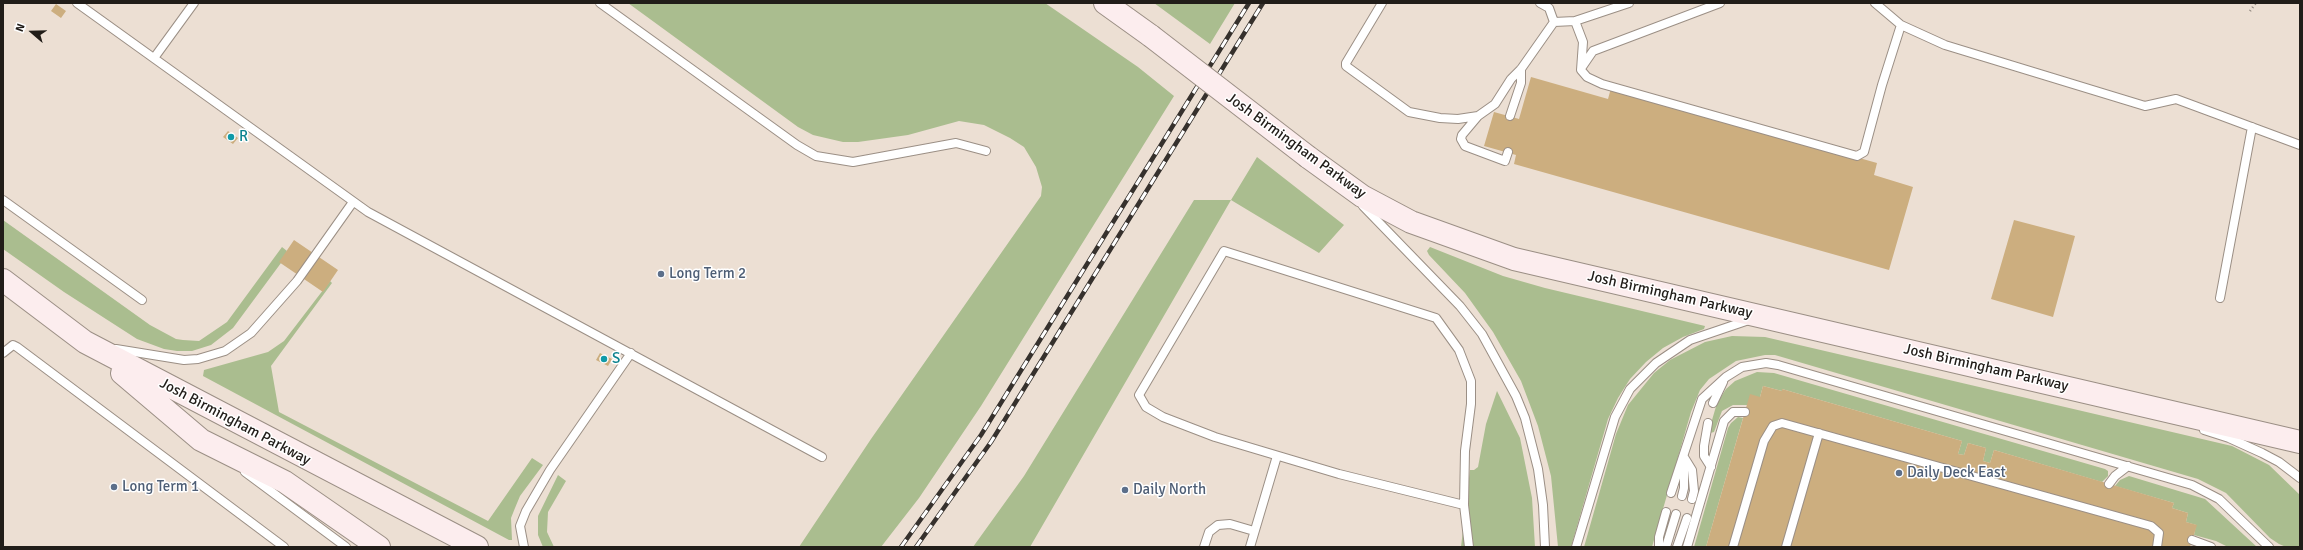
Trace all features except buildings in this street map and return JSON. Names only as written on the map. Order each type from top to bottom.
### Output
[{"type":"main road","name":"Josh Birmingham Parkway","points":[[1105,3],[1151,36],[1331,175],[1362,196],[1412,222],[1514,259],[2300,442]]},
{"type":"main road","name":"Josh Birmingham Parkway","points":[[3,280],[86,342],[477,547]]},
{"type":"main road","points":[[86,342],[201,440],[285,482],[379,547]]},
{"type":"lane","points":[[77,3],[354,202],[416,239],[631,353],[822,457]]},
{"type":"lane","points":[[154,58],[194,3]]},
{"type":"lane","points":[[600,3],[797,145],[816,156],[853,162],[956,142],[986,151]]},
{"type":"lane","points":[[1382,3],[1346,63],[1348,70],[1409,112],[1440,118],[1478,116]]},
{"type":"lane","points":[[1540,3],[1548,8],[1554,22]]},
{"type":"lane","points":[[1554,22],[1575,21],[1629,3]]},
{"type":"lane","points":[[1581,70],[1593,51],[1720,3]]},
{"type":"lane","points":[[1875,3],[1901,26],[1945,45],[2140,104],[2154,104],[2176,99],[2300,145]]},
{"type":"lane","points":[[1575,21],[1583,42],[1581,70],[1587,77],[1602,84],[1857,156],[1864,152],[1882,85],[1901,26]]},
{"type":"lane","points":[[1508,152],[1505,161],[1465,146],[1461,139],[1462,135],[1478,116],[1495,104],[1510,79],[1521,69],[1554,22]]},
{"type":"lane","points":[[1583,42],[1593,51]]},
{"type":"lane","points":[[1510,116],[1521,83],[1521,69]]},
{"type":"lane","points":[[2220,298],[2252,127]]},
{"type":"lane","points":[[1331,175],[1443,286],[1482,334],[1516,396],[1525,418],[1538,469],[1545,547]]},
{"type":"lane","points":[[3,200],[142,300]]},
{"type":"lane","points":[[86,342],[147,355],[184,360],[198,359],[225,351],[250,333],[297,282],[354,202]]},
{"type":"lane","points":[[1464,505],[1339,474],[1276,456],[1215,437],[1163,417],[1146,407],[1139,395],[1224,250],[1436,318],[1459,350],[1471,381],[1472,404],[1465,451],[1464,505],[1469,547]]},
{"type":"lane","points":[[1576,547],[1615,417],[1630,389],[1656,363],[1690,340],[1723,327],[1762,316]]},
{"type":"lane","points":[[3,353],[13,345],[17,347],[284,547]]},
{"type":"lane","points":[[524,547],[520,526],[526,511],[550,470],[631,353]]},
{"type":"lane","points":[[1671,493],[1702,398],[1726,377],[1742,367],[1752,364],[1778,365],[2206,490],[2219,498],[2270,547]]},
{"type":"lane","points":[[1713,403],[1726,377]]},
{"type":"lane","points":[[2140,404],[2262,453],[2279,462],[2300,478]]},
{"type":"lane","points":[[1687,547],[1728,415],[1733,412],[1745,412]]},
{"type":"lane","points":[[1708,423],[1704,446],[1704,456],[1711,467]]},
{"type":"lane","points":[[1733,547],[1764,441],[1773,426],[1787,424],[2151,526],[2159,533],[2157,547]]},
{"type":"lane","points":[[1786,547],[1819,433]]},
{"type":"lane","points":[[201,440],[346,547]]},
{"type":"lane","points":[[1250,547],[1276,456]]},
{"type":"lane","points":[[1682,496],[1684,488],[1684,457]]},
{"type":"lane","points":[[1684,457],[1692,470],[1694,491],[1692,499]]},
{"type":"lane","points":[[2109,484],[2115,476],[2128,466]]},
{"type":"lane","points":[[1659,547],[1659,537],[1666,512]]},
{"type":"lane","points":[[1666,547],[1676,514]]},
{"type":"lane","points":[[1677,547],[1686,518]]},
{"type":"lane","points":[[1204,547],[1210,532],[1218,525],[1230,524],[1254,531]]},
{"type":"lane","points":[[2192,540],[2211,547]]},
{"type":"path","points":[[2250,11],[2256,3]]},
{"type":"green space","points":[[628,3],[1045,3],[1138,67],[1174,96],[981,406],[919,498],[881,547],[799,547],[871,439],[1041,196],[1042,187],[1036,167],[1024,147],[1010,138],[984,125],[959,121],[908,135],[858,142],[843,142],[813,135],[798,127]]},
{"type":"green space","points":[[1154,3],[1235,3],[1210,44]]},
{"type":"green space","points":[[1257,157],[1344,225],[1319,253],[1231,200]]},
{"type":"green space","points":[[1194,200],[1231,200],[1030,547],[973,547],[1024,476]]},
{"type":"green space","points":[[3,220],[150,325],[176,339],[183,340],[199,341],[227,322],[282,247],[287,251],[281,263],[233,328],[211,345],[192,351],[177,351],[164,349],[137,339],[64,292],[3,249]]},
{"type":"green space","points":[[1430,247],[1503,276],[1545,288],[1705,326],[1704,329],[1683,337],[1663,348],[1646,362],[1630,379],[1618,398],[1608,419],[1571,547],[1558,547],[1551,476],[1538,426],[1521,381],[1493,332],[1465,293],[1429,255],[1427,251]]},
{"type":"green space","points":[[330,281],[332,283],[271,366],[279,412],[488,521],[532,458],[543,465],[520,496],[515,508],[511,518],[512,540],[509,540],[203,376],[204,370],[268,352],[284,341]]},
{"type":"green space","points":[[1732,336],[1765,337],[2232,446],[2269,465],[2300,495],[2300,547],[2286,547],[2270,538],[2226,493],[2198,479],[1775,355],[1765,355],[1736,361],[1709,379],[1700,390],[1691,412],[1652,547],[1584,547],[1616,434],[1628,405],[1654,373],[1670,360],[1705,342]]},
{"type":"green space","points":[[1757,372],[1774,373],[2105,469],[2108,471],[2108,476],[2102,482],[1994,450],[1990,463],[1983,461],[1986,448],[1968,443],[1964,455],[1958,454],[1962,441],[1782,389],[1782,391],[1763,386],[1760,397],[1747,405],[1733,405],[1722,411],[1714,432],[1710,433],[1710,427],[1717,403],[1726,389],[1735,381]]},
{"type":"green space","points":[[1497,391],[1520,438],[1532,498],[1535,547],[1461,547],[1470,470],[1474,470],[1478,467],[1486,424]]},
{"type":"green space","points":[[1738,417],[1743,418],[1706,547],[1694,547],[1728,428]]},
{"type":"green space","points":[[558,475],[566,481],[548,512],[547,532],[554,547],[543,547],[538,535],[538,516]]},
{"type":"green space","points":[[2129,476],[2205,499],[2257,547],[2228,547],[2216,541],[2194,535],[2196,525],[2186,522],[2188,513],[2172,508],[2174,503],[2115,486],[2120,480]]},
{"type":"railway","points":[[901,547],[981,435],[1249,3]]},
{"type":"railway","points":[[916,547],[991,442],[1263,3]]},
{"type":"place","name":"R","points":[[231,137]]},
{"type":"place","name":"Long Term 2","points":[[661,274]]},
{"type":"place","name":"S","points":[[604,359]]},
{"type":"place","name":"Daily Deck East","points":[[1899,473]]},
{"type":"place","name":"Long Term 1","points":[[114,487]]},
{"type":"place","name":"Daily North","points":[[1125,490]]}]
